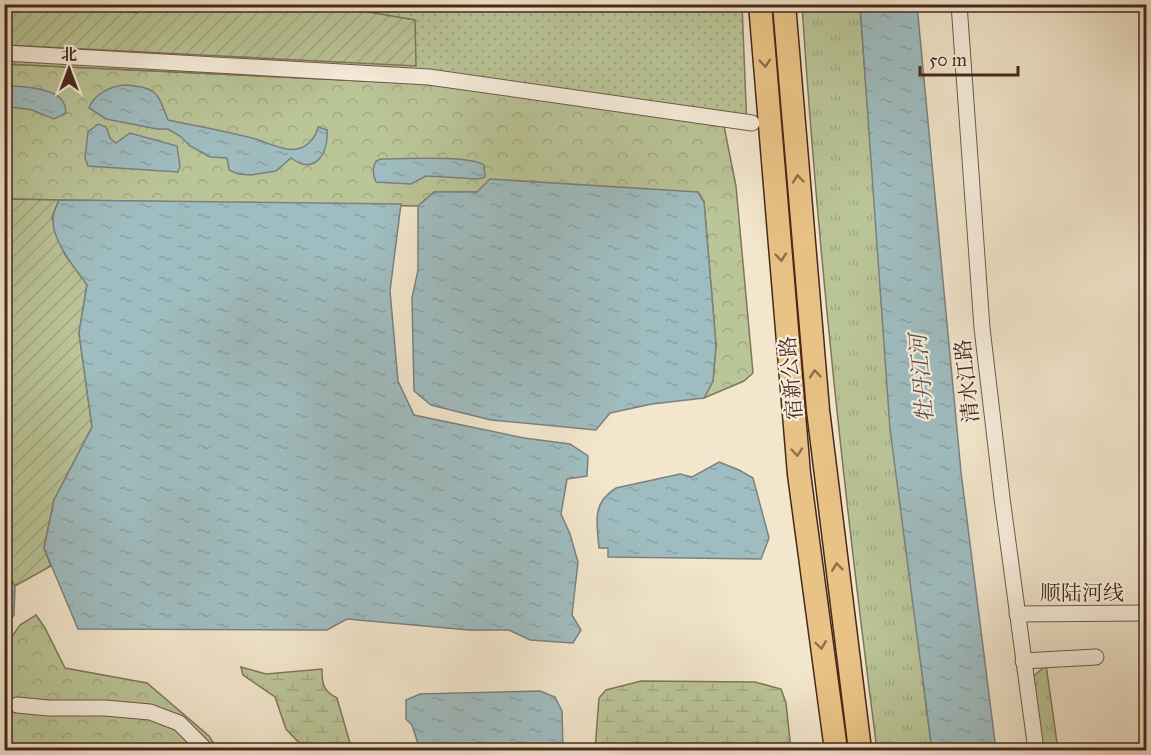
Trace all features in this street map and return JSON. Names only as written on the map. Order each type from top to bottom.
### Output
[{"type":"highway","name":"宿新公路","points":[[760,4],[799,474],[836,750]]},
{"type":"highway","name":"宿新公路","points":[[784,4],[818,410],[860,750]]},
{"type":"street","name":"清水江路","points":[[959,4],[982,328],[1036,750]]},
{"type":"street","points":[[4,53],[429,77],[752,123]]},
{"type":"street","name":"顺陆河线","points":[[1017,614],[1146,613]]},
{"type":"street","points":[[1023,661],[1096,657]]},
{"type":"street","points":[[16,705],[150,712],[179,723],[206,750]]},
{"type":"green space","points":[[141,4],[322,4],[415,20],[416,66],[5,45],[5,5],[93,5],[137,13]]},
{"type":"green space","points":[[5,5],[742,5],[747,129],[431,84],[5,64]]},
{"type":"green space","points":[[802,5],[860,5],[890,378],[909,564],[932,750],[877,750],[834,378],[816,192]]},
{"type":"green space","points":[[5,64],[431,84],[724,126],[736,186],[753,373],[744,381],[704,398],[713,381],[716,345],[704,202],[698,192],[434,192],[418,206],[5,199]]},
{"type":"green space","points":[[5,199],[59,200],[52,217],[65,255],[87,284],[79,333],[92,427],[54,500],[44,548],[51,566],[15,586],[5,572]]},
{"type":"green space","points":[[36,615],[65,668],[147,683],[209,736],[218,750],[6,750],[5,646],[20,625]]},
{"type":"green space","points":[[1046,665],[1058,750],[1043,750],[1033,677]]},
{"type":"green space","points":[[241,667],[266,674],[322,669],[324,686],[337,698],[352,750],[302,750],[303,747],[286,729],[275,697],[243,675]]},
{"type":"green space","points":[[641,681],[755,682],[781,689],[786,703],[791,750],[595,750],[599,698],[606,690]]},
{"type":"water","name":"牡丹江河","points":[[860,5],[917,5],[961,472],[996,750],[932,750],[890,429]]},
{"type":"water","points":[[125,85],[144,88],[154,93],[168,120],[242,135],[292,150],[308,144],[318,127],[327,130],[326,147],[319,159],[313,163],[300,163],[291,158],[276,171],[251,175],[238,174],[229,170],[227,158],[210,157],[190,146],[168,129],[106,119],[89,108],[91,103],[104,92]]},
{"type":"water","points":[[5,87],[39,89],[55,94],[64,104],[66,113],[54,119],[32,110],[5,106]]},
{"type":"water","points":[[98,124],[106,127],[110,138],[116,143],[130,133],[177,146],[180,166],[178,172],[88,166],[85,158],[88,132]]},
{"type":"water","points":[[381,159],[465,160],[484,165],[485,177],[479,179],[426,176],[411,184],[376,182],[374,166],[376,161]]},
{"type":"water","points":[[490,179],[698,192],[704,202],[716,345],[713,381],[704,398],[652,404],[610,413],[596,430],[491,420],[431,405],[414,391],[412,298],[418,270],[418,206],[434,192],[477,192]]},
{"type":"water","points":[[59,200],[401,204],[390,291],[398,381],[414,415],[524,438],[570,444],[588,456],[587,476],[567,479],[561,514],[570,534],[578,562],[572,615],[581,630],[573,643],[530,640],[509,630],[469,630],[347,619],[327,630],[78,629],[44,548],[54,500],[92,427],[79,333],[87,285],[65,253],[53,226],[53,216]]},
{"type":"water","points":[[719,462],[753,478],[769,538],[761,559],[608,557],[608,548],[599,548],[597,514],[603,500],[616,488],[680,474],[692,477]]},
{"type":"water","points":[[5,572],[15,586],[14,615],[5,628]]},
{"type":"water","points":[[540,691],[555,697],[562,711],[563,750],[420,750],[412,725],[406,719],[406,700],[420,694]]}]
